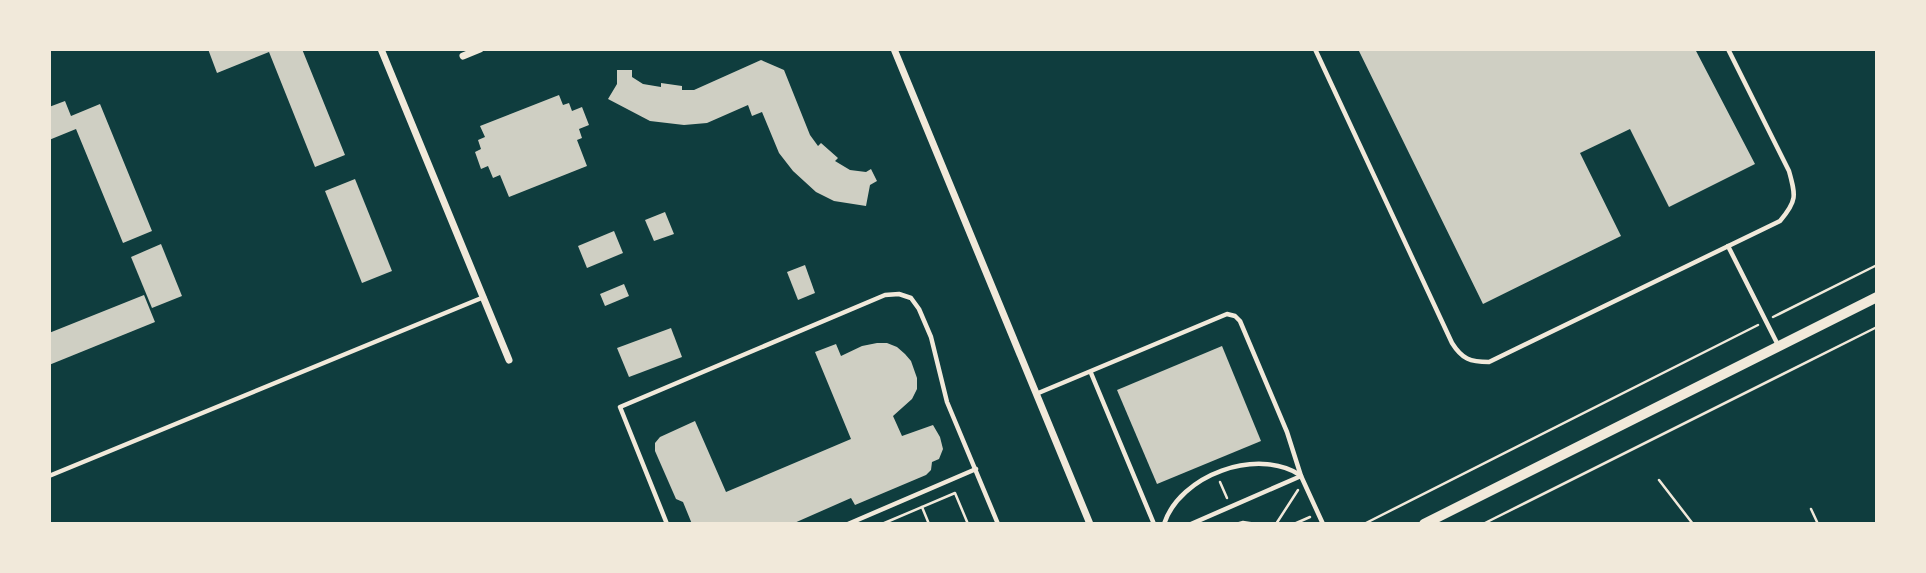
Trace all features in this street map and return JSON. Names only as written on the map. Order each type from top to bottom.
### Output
[{"type":"street","points":[[381,49],[509,360]]},
{"type":"street","points":[[463,56],[480,49]]},
{"type":"street","points":[[894,49],[1090,524]]},
{"type":"street","points":[[1424,524],[1877,297]]},
{"type":"lane","points":[[1315,49],[1452,343],[1461,357],[1475,362],[1489,362],[1780,221],[1793,206],[1794,188],[1789,171],[1728,49]]},
{"type":"lane","points":[[1728,246],[1778,345]]},
{"type":"lane","points":[[667,524],[620,407],[885,295],[899,294],[911,298],[932,337],[947,402],[998,524]]},
{"type":"lane","points":[[49,476],[484,297]]},
{"type":"lane","points":[[1036,394],[1227,314],[1235,316],[1240,321],[1287,432],[1301,476],[1323,524]]},
{"type":"lane","points":[[1091,373],[1154,524]]},
{"type":"lane","points":[[1164,524],[1172,507],[1191,486],[1222,471],[1243,466],[1266,466],[1293,471],[1301,476]]},
{"type":"lane","points":[[848,524],[976,469]]},
{"type":"lane","points":[[1191,524],[1301,476]]},
{"type":"path","points":[[1364,524],[1877,265]]},
{"type":"path","points":[[1483,524],[1877,327]]},
{"type":"path","points":[[1659,480],[1693,524]]},
{"type":"path","points":[[1220,482],[1223,489]]},
{"type":"path","points":[[1276,524],[1298,490]]},
{"type":"path","points":[[884,524],[955,493],[968,524]]},
{"type":"path","points":[[922,507],[929,524]]},
{"type":"path","points":[[1811,509],[1818,524]]},
{"type":"path","points":[[1294,524],[1310,517]]},
{"type":"path","points":[[1236,524],[1256,524]]},
{"type":"building","points":[[208,49],[302,49],[345,155],[315,167],[269,52],[217,73]]},
{"type":"building","points":[[1358,49],[1695,49],[1755,164],[1669,207],[1630,129],[1580,153],[1621,236],[1483,304]]},
{"type":"building","points":[[761,60],[784,70],[810,135],[818,146],[821,143],[838,158],[835,161],[850,170],[866,172],[871,169],[877,181],[870,185],[866,206],[834,201],[816,192],[793,171],[779,153],[762,112],[752,116],[748,105],[707,123],[684,125],[650,121],[608,99],[617,84],[617,70],[632,70],[632,77],[643,84],[661,87],[661,83],[682,86],[682,90],[694,90]]},
{"type":"building","points":[[559,95],[563,105],[569,103],[572,111],[582,107],[589,125],[579,129],[582,138],[577,140],[587,166],[509,197],[500,175],[493,178],[488,166],[481,169],[475,152],[481,149],[478,140],[485,137],[480,126]]},
{"type":"building","points":[[65,101],[71,116],[100,104],[152,231],[123,243],[76,129],[49,140],[49,107]]},
{"type":"building","points":[[355,179],[392,271],[362,283],[325,191]]},
{"type":"building","points":[[665,212],[674,234],[654,241],[645,220]]},
{"type":"building","points":[[614,231],[623,253],[587,268],[578,246]]},
{"type":"building","points":[[161,244],[182,296],[152,308],[131,257]]},
{"type":"building","points":[[805,265],[815,293],[798,300],[787,272]]},
{"type":"building","points":[[624,284],[629,296],[605,306],[600,294]]},
{"type":"building","points":[[144,295],[155,322],[49,365],[49,333]]},
{"type":"building","points":[[671,328],[682,357],[629,377],[617,348]]},
{"type":"building","points":[[887,343],[905,354],[911,361],[917,378],[917,389],[912,399],[893,416],[902,436],[933,425],[940,437],[943,449],[939,459],[932,462],[931,470],[926,475],[855,505],[851,498],[792,524],[692,524],[683,502],[676,499],[655,451],[655,443],[660,437],[695,421],[726,492],[851,439],[815,352],[836,344],[841,356],[862,346]]},
{"type":"building","points":[[1222,346],[1261,441],[1157,484],[1117,390]]}]
